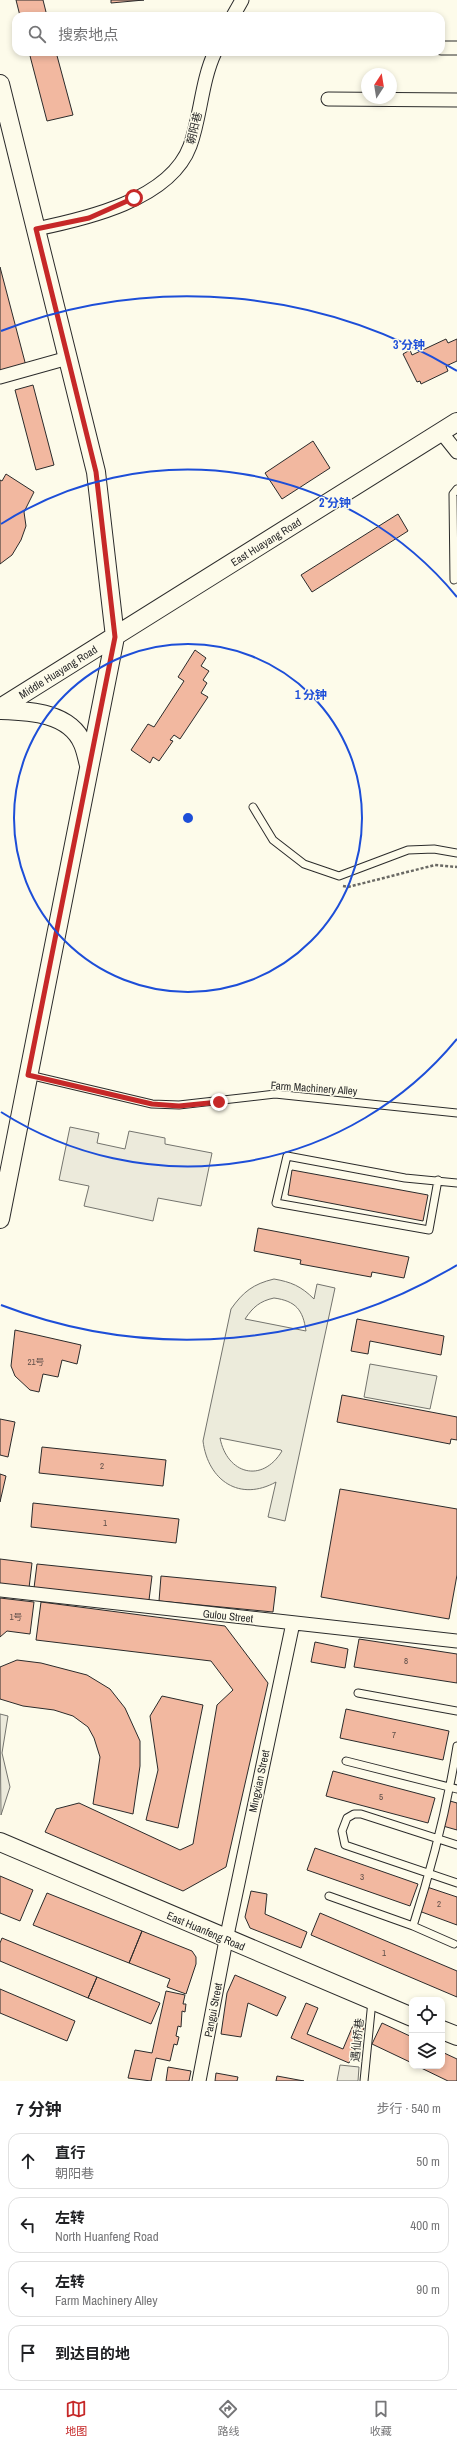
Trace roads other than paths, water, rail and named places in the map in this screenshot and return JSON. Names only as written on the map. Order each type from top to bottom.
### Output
[{"type":"main road","points":[[0,84],[4,117],[36,229],[96,472],[115,637],[0,1219]]},
{"type":"main road","name":"East Huayang Road","points":[[115,637],[457,422]]},
{"type":"main road","name":"Middle Huayang Road","points":[[0,709],[115,637]]},
{"type":"main road","points":[[0,709],[29,711],[64,722],[73,729],[83,744],[89,767]]},
{"type":"main road","name":"East Huanfeng Road","points":[[0,1842],[226,1940],[409,2016]]},
{"type":"main road","points":[[445,2031],[457,2036]]},
{"type":"street","points":[[235,12],[242,0]]},
{"type":"street","points":[[445,48],[457,48]]},
{"type":"street","name":"朝阳巷","points":[[36,229],[89,218],[134,198],[162,182],[179,165],[190,145],[206,76],[214,56]]},
{"type":"street","points":[[328,99],[457,100]]},
{"type":"street","points":[[0,377],[68,358]]},
{"type":"street","points":[[441,432],[457,452]]},
{"type":"street","name":"Gulou Street","points":[[0,1590],[457,1641]]},
{"type":"street","name":"Mingxian Street","points":[[226,1940],[293,1623]]},
{"type":"street","name":"Pangui Street","points":[[199,2081],[226,1940]]},
{"type":"lane","points":[[454,580],[453,494],[457,489]]},
{"type":"lane","points":[[253,807],[273,840],[304,864],[339,876],[408,850],[434,849],[457,853]]},
{"type":"lane","name":"Farm Machinery Alley","points":[[28,1075],[152,1104],[179,1106],[275,1094],[457,1113]]},
{"type":"lane","points":[[438,1180],[429,1230],[276,1203],[287,1156],[405,1178],[438,1180],[457,1183]]},
{"type":"lane","points":[[358,1693],[457,1711]]},
{"type":"lane","points":[[413,1926],[430,1874],[438,1839],[454,1788],[457,1746]]},
{"type":"lane","points":[[346,1761],[454,1788]]},
{"type":"lane","points":[[457,1845],[354,1814],[347,1818],[342,1831],[345,1845],[457,1883]]},
{"type":"lane","points":[[329,1896],[413,1926],[454,1944]]},
{"type":"lane","name":"遇仙桥巷","points":[[364,2081],[372,2001]]}]
